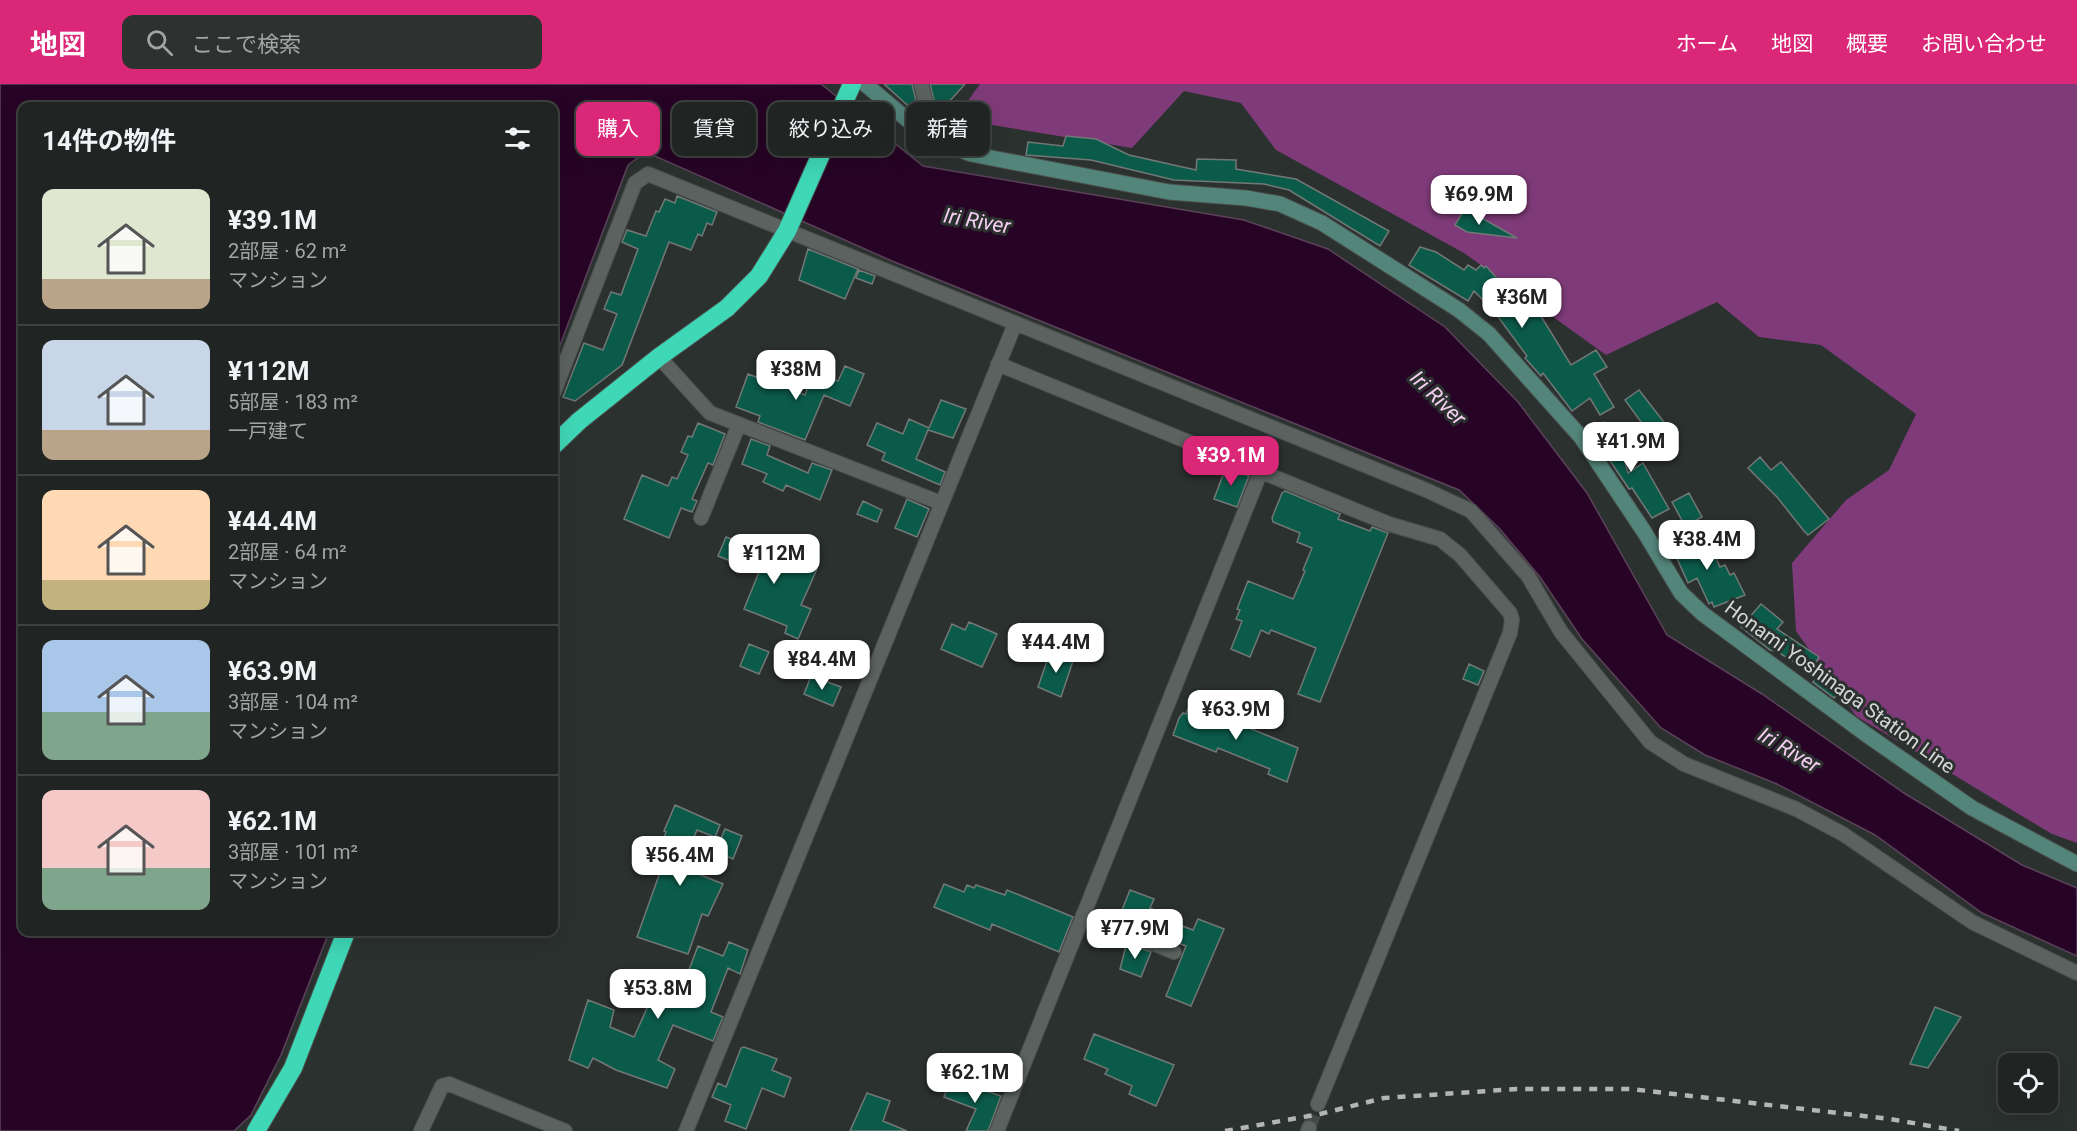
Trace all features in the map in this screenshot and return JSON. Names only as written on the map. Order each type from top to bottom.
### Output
[{"type":"highway","points":[[558,441],[579,421],[659,357],[727,308],[759,276],[789,225],[855,86]]},
{"type":"highway","points":[[256,1131],[293,1068],[344,936]]},
{"type":"main road","name":"Honami Yoshinaga Station Line","points":[[855,86],[906,121]]},
{"type":"main road","name":"Honami Yoshinaga Station Line","points":[[981,156],[1169,192],[1246,198],[1280,204],[1322,223],[1459,310],[1489,334],[1581,436],[1645,533],[1681,593],[1703,614],[1972,808],[2077,864]]},
{"type":"street","points":[[921,84],[926,102]]},
{"type":"street","points":[[558,382],[635,183],[648,174],[789,225],[1015,324],[1426,490],[1471,511],[1528,576],[1561,632],[1650,742],[1684,764],[1796,809],[1843,834],[1972,922],[2077,973]]},
{"type":"street","points":[[686,1131],[1015,324]]},
{"type":"street","points":[[659,357],[710,413],[941,503]]},
{"type":"street","points":[[998,364],[1389,524],[1440,539],[1460,555],[1510,613],[1512,620],[1510,633],[1318,1104]]},
{"type":"street","points":[[701,518],[740,424]]},
{"type":"street","points":[[997,1131],[1261,471]]},
{"type":"street","points":[[1083,915],[1174,952]]},
{"type":"street","points":[[421,1131],[442,1086],[449,1084],[565,1131]]},
{"type":"shaded area","points":[[980,84],[2077,84],[2077,843],[2052,834],[1856,716],[1796,631],[1792,563],[1846,500],[1889,470],[1916,414],[1821,345],[1759,337],[1717,302],[1606,355],[1464,253],[1276,150],[1241,103],[1184,91],[1132,148],[990,125],[990,102],[967,102]]},
{"type":"water","name":"Iri River","points":[[0,84],[821,84],[843,102],[768,102],[768,156],[894,156],[894,143],[906,152],[906,156],[911,156],[923,166],[1244,220],[1328,249],[1445,327],[1518,402],[1587,493],[1667,635],[1762,694],[1904,793],[2022,865],[2077,888],[2077,956],[1982,913],[1875,835],[1777,784],[1705,755],[1661,728],[1582,639],[1540,577],[1499,528],[1459,490],[892,261],[655,156],[660,156],[660,102],[576,102],[576,156],[640,156],[628,165],[558,350],[558,102],[18,102],[18,936],[327,936],[281,1055],[251,1115],[234,1131],[0,1131]]},
{"type":"building","points":[[884,84],[912,84],[916,102],[906,102],[906,104]]},
{"type":"building","points":[[930,84],[965,84],[949,102],[934,102]]},
{"type":"building","points":[[1066,136],[1096,139],[1129,155],[1196,170],[1197,159],[1236,160],[1236,169],[1296,179],[1389,231],[1380,246],[1289,190],[1264,184],[1174,180],[1091,160],[1026,155],[1028,142],[1063,146]]},
{"type":"building","points":[[677,196],[717,212],[712,225],[707,223],[702,236],[698,234],[691,250],[669,242],[622,365],[575,401],[563,397],[584,343],[603,350],[617,314],[604,309],[611,292],[621,295],[638,249],[622,242],[627,230],[646,236],[656,211],[659,212],[665,199],[675,203]]},
{"type":"building","points":[[1464,210],[1517,238],[1467,232],[1455,225]]},
{"type":"building","points":[[1420,247],[1436,252],[1464,270],[1468,265],[1476,270],[1481,265],[1484,268],[1486,266],[1503,285],[1508,282],[1521,298],[1524,296],[1536,308],[1571,365],[1596,350],[1607,367],[1594,374],[1614,407],[1600,415],[1590,398],[1572,411],[1543,373],[1541,376],[1525,358],[1527,356],[1485,299],[1483,300],[1474,291],[1468,301],[1409,265]]},
{"type":"building","points":[[808,249],[858,269],[845,299],[799,280]]},
{"type":"building","points":[[859,270],[875,276],[872,284],[856,278]]},
{"type":"building","points":[[845,366],[864,374],[850,406],[824,395],[805,440],[758,422],[760,416],[736,407],[748,374],[805,395],[813,373],[838,381]]},
{"type":"building","points":[[1639,390],[1667,426],[1652,437],[1625,400]]},
{"type":"building","points":[[941,400],[966,409],[953,438],[928,430],[916,459],[945,472],[940,485],[882,460],[885,453],[867,445],[877,423],[903,434],[909,419],[929,428]]},
{"type":"building","points":[[1604,422],[1617,442],[1615,444],[1623,455],[1628,473],[1643,463],[1669,509],[1652,518],[1632,488],[1629,489],[1592,434],[1591,431]]},
{"type":"building","points":[[698,423],[725,434],[713,465],[708,463],[692,499],[697,501],[692,512],[681,508],[669,538],[624,519],[642,475],[668,486],[672,477],[677,479],[688,455],[681,452],[688,436],[692,437]]},
{"type":"building","points":[[751,439],[770,446],[767,455],[808,473],[812,463],[832,470],[820,500],[786,485],[783,491],[763,482],[767,474],[742,464]]},
{"type":"building","points":[[1760,457],[1771,470],[1781,462],[1829,519],[1808,535],[1777,497],[1748,468]]},
{"type":"building","points":[[1226,467],[1249,476],[1237,507],[1214,499]]},
{"type":"building","points":[[1285,491],[1340,514],[1338,519],[1370,531],[1372,527],[1388,533],[1320,702],[1298,694],[1316,648],[1271,630],[1269,634],[1261,630],[1250,657],[1231,649],[1242,621],[1236,619],[1240,610],[1237,609],[1248,581],[1293,599],[1305,571],[1303,570],[1312,548],[1297,542],[1300,533],[1273,522],[1272,518],[1282,493]]},
{"type":"building","points":[[1689,493],[1702,517],[1685,526],[1672,502]]},
{"type":"building","points":[[907,499],[929,509],[917,537],[895,528]]},
{"type":"building","points":[[863,501],[882,510],[877,522],[857,514]]},
{"type":"building","points":[[1694,533],[1701,549],[1709,545],[1720,567],[1725,565],[1730,575],[1734,573],[1745,595],[1714,607],[1712,602],[1709,604],[1697,578],[1688,583],[1671,545]]},
{"type":"building","points":[[726,537],[817,569],[801,605],[811,609],[798,639],[785,633],[787,626],[744,609],[759,572],[718,556]]},
{"type":"building","points":[[1761,604],[1783,622],[1777,629],[1819,657],[1810,672],[1776,651],[1770,650],[1741,627]]},
{"type":"building","points":[[969,622],[997,634],[982,667],[941,649],[952,624],[965,630]]},
{"type":"building","points":[[749,644],[769,652],[759,674],[740,666]]},
{"type":"building","points":[[1050,652],[1073,661],[1061,697],[1038,687]]},
{"type":"building","points":[[1469,664],[1484,671],[1478,685],[1463,679]]},
{"type":"building","points":[[1822,671],[1843,687],[1834,698],[1813,682]]},
{"type":"building","points":[[811,676],[841,687],[833,706],[804,694]]},
{"type":"building","points":[[1190,704],[1298,748],[1287,782],[1268,774],[1270,769],[1218,748],[1216,752],[1173,735],[1179,718],[1183,713],[1186,714]]},
{"type":"building","points":[[675,805],[720,825],[715,837],[697,830],[681,867],[723,884],[708,916],[702,914],[688,954],[637,937],[669,847],[662,844],[666,832],[664,831]]},
{"type":"building","points":[[725,829],[742,836],[733,859],[719,853],[720,849],[717,848]]},
{"type":"building","points":[[944,884],[964,892],[967,885],[974,888],[976,885],[1005,895],[1007,890],[1073,917],[1059,952],[992,924],[990,930],[934,907]]},
{"type":"building","points":[[1130,890],[1154,899],[1150,908],[1164,914],[1162,918],[1193,930],[1198,919],[1224,929],[1191,1006],[1166,996],[1186,946],[1118,920]]},
{"type":"building","points":[[729,942],[748,950],[740,974],[728,968],[711,1012],[723,1017],[713,1041],[673,1025],[658,1060],[675,1069],[667,1088],[616,1070],[593,1058],[588,1068],[569,1060],[588,1000],[614,1010],[610,1027],[634,1037],[648,1006],[635,1000],[640,987],[678,999],[698,946],[723,956]]},
{"type":"building","points":[[1127,942],[1151,952],[1141,977],[1120,969]]},
{"type":"building","points":[[1935,1007],[1961,1017],[1928,1068],[1910,1064]]},
{"type":"building","points":[[1094,1034],[1174,1065],[1156,1106],[1129,1094],[1132,1086],[1105,1074],[1108,1069],[1084,1059]]},
{"type":"building","points":[[744,1047],[777,1059],[772,1070],[791,1078],[784,1097],[762,1088],[746,1129],[725,1121],[731,1105],[712,1097],[718,1083],[726,1087],[741,1048]]},
{"type":"building","points":[[956,1081],[1001,1096],[988,1131],[966,1131],[976,1109],[944,1097],[949,1083],[954,1086]]},
{"type":"building","points":[[867,1093],[890,1101],[883,1121],[907,1131],[850,1131]]},
{"type":"tunnel","points":[[1309,1128],[1318,1104]]},
{"type":"railway","points":[[1225,1131],[1320,1114],[1384,1098],[1517,1089],[1631,1089],[1890,1119],[1959,1131]]}]
